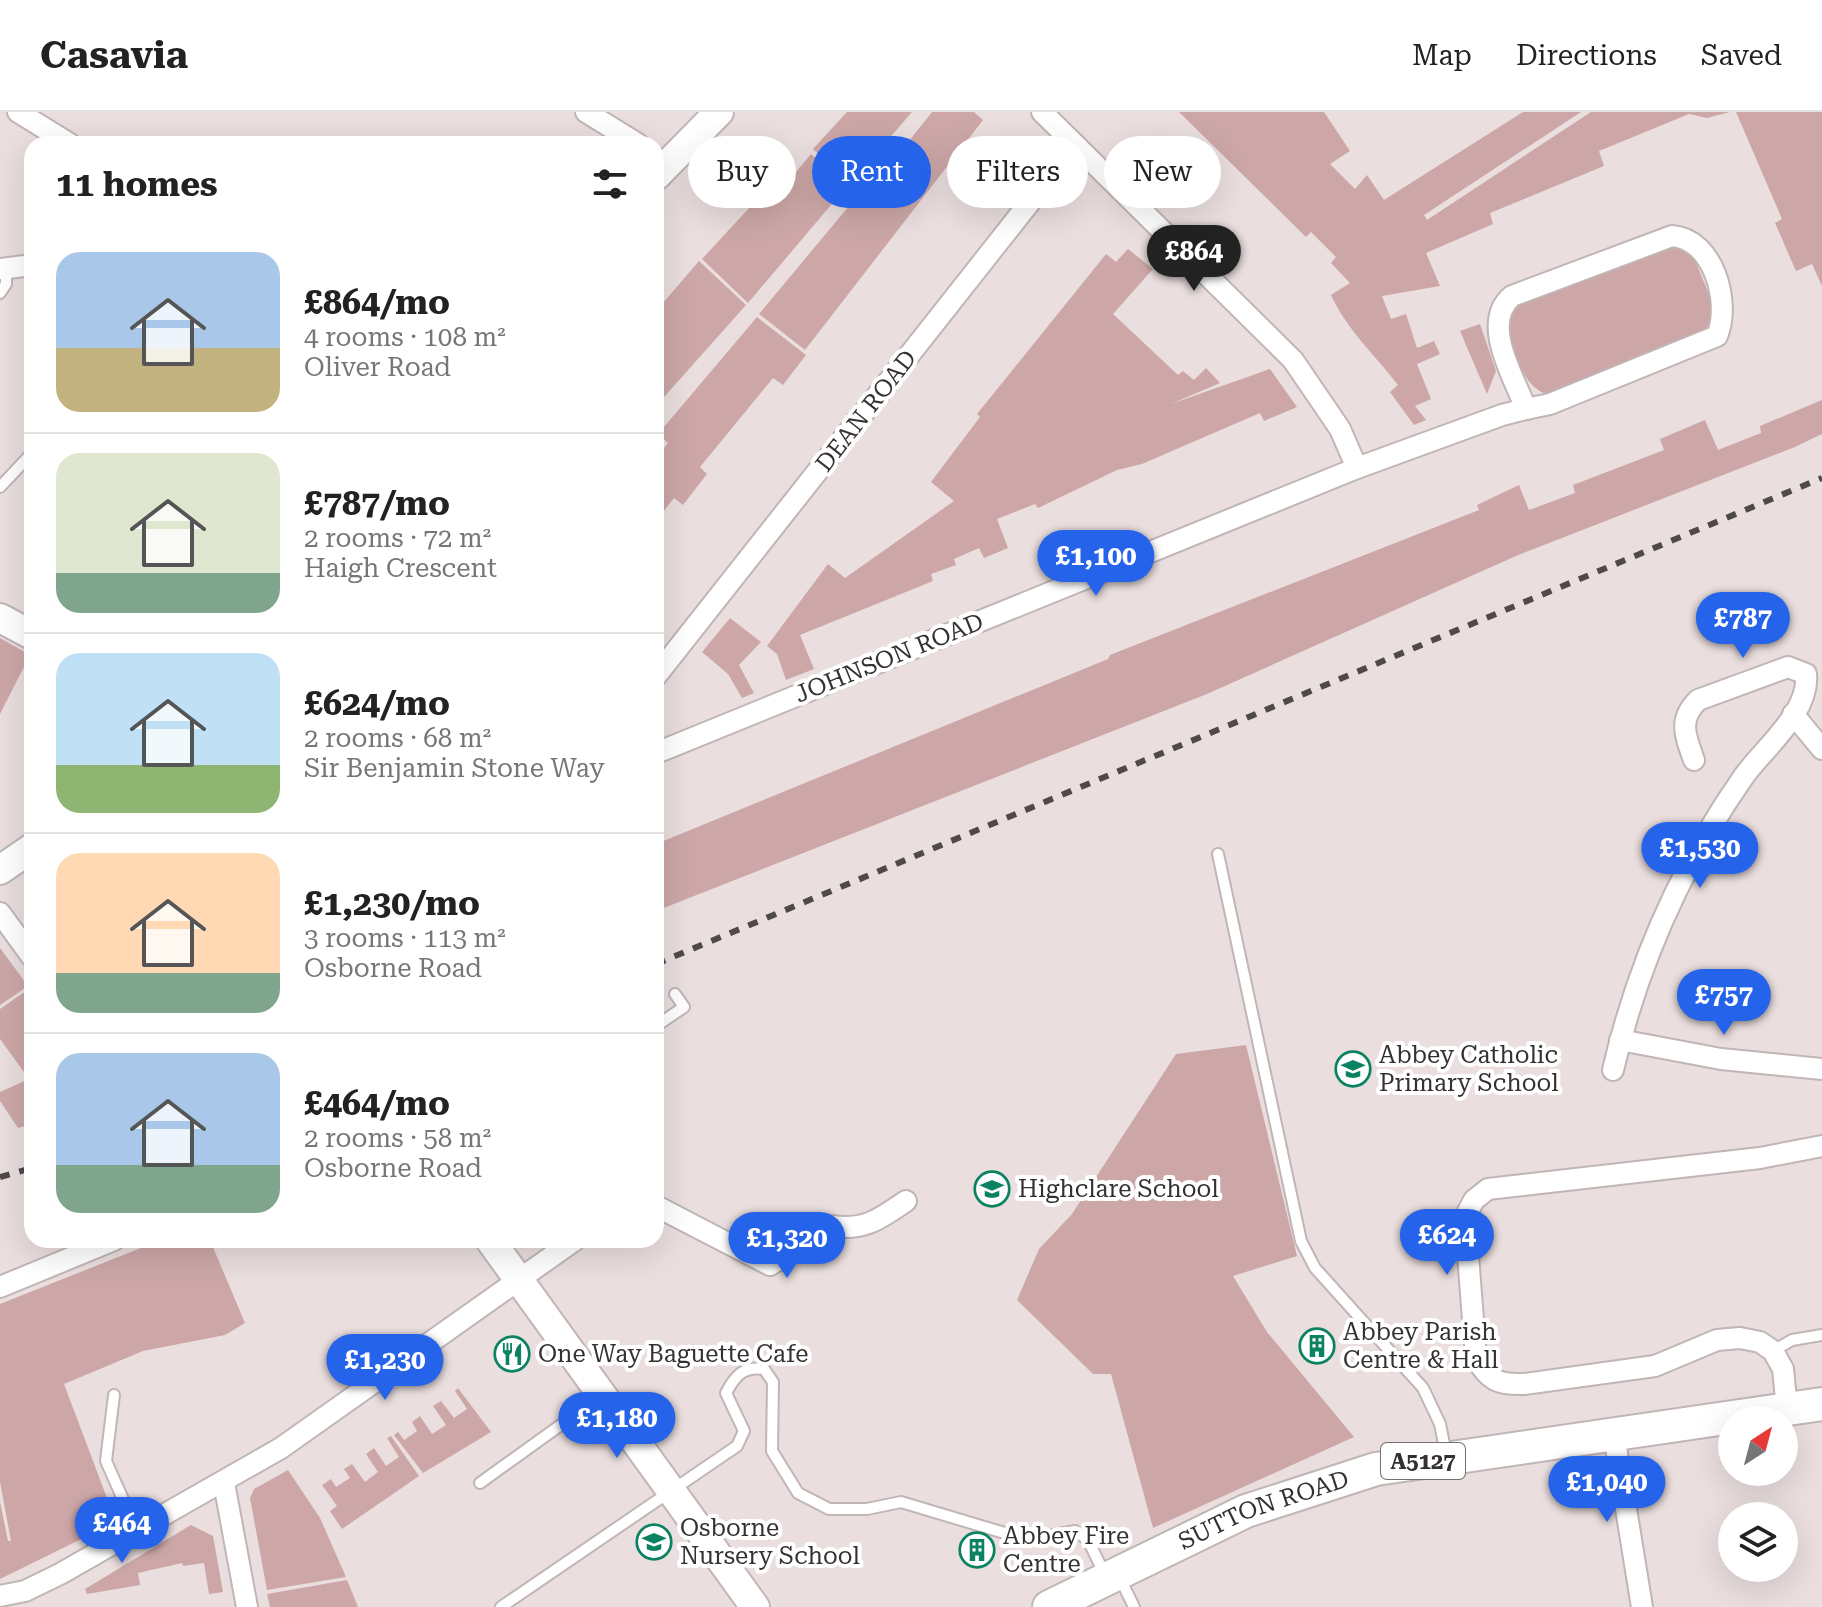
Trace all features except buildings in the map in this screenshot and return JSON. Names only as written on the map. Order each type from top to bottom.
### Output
[{"type":"main road","points":[[664,161],[719,112]]},
{"type":"main road","points":[[0,618],[24,631]]},
{"type":"main road","points":[[0,870],[24,854]]},
{"type":"main road","points":[[496,1248],[755,1607]]},
{"type":"main road","name":"SUTTON ROAD","points":[[1798,1407],[1822,1404]]},
{"type":"main road","name":"SUTTON ROAD","points":[[1049,1607],[1275,1501],[1376,1469],[1446,1456],[1718,1419]]},
{"type":"street","points":[[18,112],[57,136]]},
{"type":"street","points":[[586,112],[625,136]]},
{"type":"street","points":[[1042,112],[1066,136]]},
{"type":"street","points":[[1088,158],[1293,360],[1340,429],[1357,468]]},
{"type":"street","name":"DEAN ROAD","points":[[664,666],[1025,208]]},
{"type":"street","name":"JOHNSON ROAD","points":[[664,750],[1357,468],[1526,409],[1550,404],[1717,336],[1723,320],[1724,302],[1700,247],[1686,237],[1672,236],[1512,296],[1504,303],[1497,328],[1526,409]]},
{"type":"street","points":[[3,269],[24,266]]},
{"type":"street","points":[[1613,1070],[1636,983],[1679,881],[1745,775],[1793,714],[1807,690],[1806,674],[1788,667],[1698,700],[1687,711],[1683,725],[1694,760]]},
{"type":"street","points":[[1793,714],[1822,749]]},
{"type":"street","points":[[0,913],[24,946]]},
{"type":"street","points":[[1620,1040],[1721,1059],[1822,1069]]},
{"type":"street","points":[[1787,1406],[1783,1369],[1773,1351],[1760,1342],[1717,1340],[1655,1366],[1503,1384],[1486,1377],[1476,1358],[1465,1217],[1474,1200],[1488,1189],[1760,1158],[1822,1146]]},
{"type":"street","points":[[664,1210],[770,1265],[832,1226],[854,1230],[875,1222],[906,1201]]},
{"type":"street","points":[[0,1287],[95,1248]]},
{"type":"street","points":[[0,1596],[25,1591],[60,1574],[281,1448],[564,1248]]},
{"type":"street","points":[[1614,1435],[1642,1607]]},
{"type":"street","points":[[224,1483],[247,1607]]},
{"type":"lane","points":[[0,293],[6,284],[3,269]]},
{"type":"lane","points":[[0,487],[24,462]]},
{"type":"lane","points":[[1218,854],[1301,1241],[1315,1268],[1423,1388],[1440,1424],[1446,1456]]},
{"type":"lane","points":[[664,1021],[684,1007],[675,994]]},
{"type":"lane","points":[[1773,1351],[1792,1340],[1822,1335]]},
{"type":"lane","points":[[501,1607],[737,1446],[744,1431],[726,1393],[735,1377],[750,1367],[764,1369],[773,1382],[772,1451],[798,1493],[829,1509],[867,1509],[901,1502],[1028,1540],[1075,1531],[1088,1540],[1134,1607]]},
{"type":"lane","points":[[114,1395],[106,1461],[137,1531]]},
{"type":"lane","points":[[480,1483],[603,1395]]},
{"type":"shaded area","points":[[847,112],[912,112],[891,136],[825,136]]},
{"type":"shaded area","points":[[932,112],[974,112],[983,120],[971,136],[947,136],[947,167],[931,187],[931,136],[913,136]]},
{"type":"shaded area","points":[[1179,112],[1324,112],[1350,151],[1330,164],[1355,189],[1367,175],[1384,200],[1523,112],[1581,112],[1424,215],[1427,220],[1591,112],[1730,112],[1707,118],[1689,114],[1599,151],[1604,166],[1490,213],[1493,224],[1426,253],[1440,286],[1382,296],[1391,319],[1406,314],[1417,348],[1434,341],[1440,354],[1417,364],[1431,399],[1415,406],[1426,420],[1414,425],[1390,392],[1398,385],[1353,331],[1331,295],[1350,283],[1331,263],[1336,257],[1311,232],[1306,237],[1221,153],[1221,136],[1203,136]]},
{"type":"shaded area","points":[[1736,112],[1822,112],[1822,286],[1812,264],[1796,271],[1775,223],[1782,219]]},
{"type":"shaded area","points":[[811,154],[812,208],[828,208],[748,303],[702,259],[749,208],[796,208],[796,172]]},
{"type":"shaded area","points":[[847,208],[915,208],[805,350],[759,314]]},
{"type":"shaded area","points":[[1677,243],[1692,253],[1715,309],[1705,332],[1553,396],[1534,387],[1522,370],[1506,329],[1516,306]]},
{"type":"shaded area","points":[[1128,249],[1153,269],[1113,314],[1178,375],[1183,371],[1194,380],[1206,368],[1220,383],[1171,404],[1270,369],[1297,407],[1264,421],[1260,413],[1142,464],[1117,470],[1038,508],[1035,504],[997,519],[1008,548],[984,558],[979,548],[954,559],[956,565],[931,574],[933,581],[800,635],[814,669],[786,680],[777,654],[767,646],[828,564],[845,578],[954,501],[931,482],[980,417],[977,414],[1106,254],[1116,262]]},
{"type":"shaded area","points":[[699,261],[746,305],[664,397],[664,302]]},
{"type":"shaded area","points":[[757,317],[806,355],[783,385],[773,378],[700,467],[707,474],[683,505],[674,498],[664,511],[664,448],[668,443],[664,439],[664,427]]},
{"type":"shaded area","points":[[1480,324],[1496,371],[1487,394],[1460,331]]},
{"type":"shaded area","points":[[1822,400],[1822,434],[1795,447],[1516,556],[1207,694],[664,908],[664,841],[1108,659],[1110,655],[1479,510],[1477,505],[1519,485],[1529,510],[1575,493],[1573,485],[1664,450],[1660,439],[1705,420],[1718,450],[1761,433],[1760,426]]},
{"type":"shaded area","points":[[730,618],[761,642],[739,665],[754,693],[742,698],[728,674],[702,652]]},
{"type":"shaded area","points":[[0,638],[24,652],[24,667],[0,714]]},
{"type":"shaded area","points":[[0,948],[24,981],[24,989],[0,1005]]},
{"type":"shaded area","points":[[24,992],[24,1072],[0,1039],[0,1009]]},
{"type":"shaded area","points":[[1246,1045],[1297,1256],[1233,1276],[1267,1332],[1354,1437],[1153,1528],[1111,1374],[1093,1374],[1017,1300],[1039,1249],[1072,1214],[1176,1054]]},
{"type":"shaded area","points":[[24,1081],[24,1126],[18,1128],[0,1101],[0,1092]]},
{"type":"shaded area","points":[[141,1248],[213,1248],[245,1323],[225,1335],[143,1351],[64,1384],[116,1522],[0,1579],[0,1502],[8,1541],[11,1541],[0,1482],[0,1304]]},
{"type":"shaded area","points":[[458,1388],[491,1432],[423,1473],[394,1435],[398,1432],[404,1440],[417,1431],[412,1422],[420,1416],[432,1434],[446,1425],[433,1406],[441,1401],[454,1418],[467,1409],[455,1391]]},
{"type":"shaded area","points":[[391,1436],[419,1476],[342,1529],[330,1511],[337,1506],[322,1485],[331,1479],[336,1487],[350,1478],[344,1469],[352,1464],[365,1482],[378,1472],[366,1454],[374,1448],[386,1466],[399,1457],[387,1438]]},
{"type":"shaded area","points":[[288,1470],[320,1518],[346,1577],[267,1590],[250,1498],[254,1489]]},
{"type":"shaded area","points":[[191,1525],[213,1536],[223,1592],[209,1594],[204,1563],[183,1566],[182,1563],[138,1573],[140,1585],[87,1594],[85,1589]]},
{"type":"shaded area","points":[[347,1580],[358,1607],[270,1607],[267,1594]]},
{"type":"railway","points":[[664,961],[1822,478]]},
{"type":"railway","points":[[0,1177],[24,1170]]},
{"type":"place","name":"Abbey Catholic Primary School","points":[[1353,1069]]},
{"type":"place","name":"Highclare School","points":[[992,1189]]},
{"type":"place","name":"Abbey Parish Centre & Hall","points":[[1317,1346]]},
{"type":"place","name":"One Way Baguette Cafe","points":[[512,1354]]},
{"type":"place","name":"Osborne Nursery School","points":[[654,1542]]},
{"type":"place","name":"Abbey Fire Centre","points":[[977,1550]]}]
